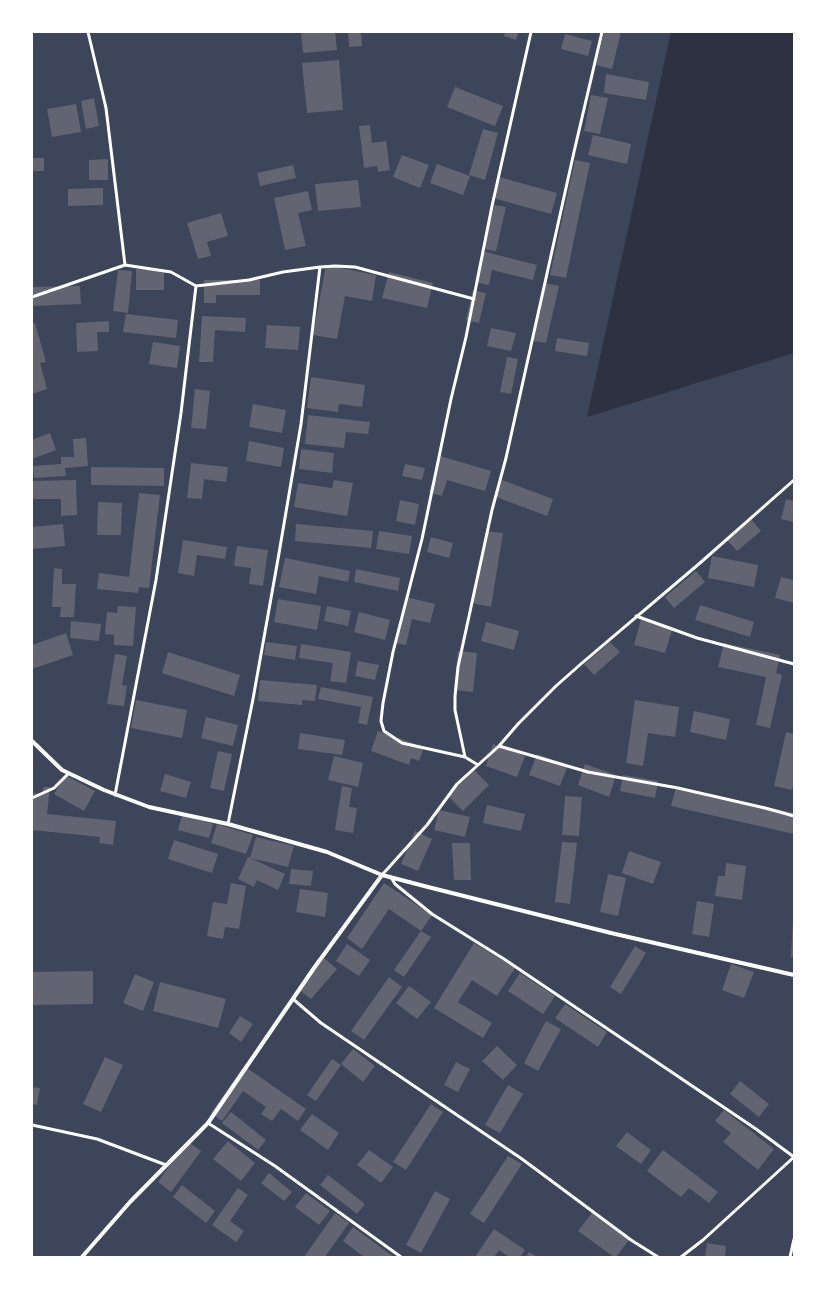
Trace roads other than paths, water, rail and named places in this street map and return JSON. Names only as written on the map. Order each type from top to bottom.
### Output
[{"type":"street","points":[[32,741],[62,770],[115,795],[149,807],[228,824],[327,852],[382,875],[612,933],[794,975]]},
{"type":"street","points":[[82,1257],[130,1202],[208,1122],[293,999],[382,875]]},
{"type":"lane","points":[[88,32],[106,108],[125,265]]},
{"type":"lane","points":[[478,765],[465,756],[402,743],[384,731],[381,722],[383,703],[393,652],[422,539],[530,32]]},
{"type":"lane","points":[[465,756],[455,710],[458,667],[492,510],[512,436],[574,152],[602,32]]},
{"type":"lane","points":[[32,297],[125,265],[171,272],[196,286],[249,280],[284,272],[335,266],[355,267],[474,300]]},
{"type":"lane","points":[[228,824],[253,699],[301,424],[320,267]]},
{"type":"lane","points":[[115,795],[156,580],[181,413],[196,286]]},
{"type":"lane","points":[[382,875],[427,825],[458,784],[498,746],[556,686],[794,480]]},
{"type":"lane","points":[[636,616],[697,638],[794,664]]},
{"type":"lane","points":[[498,746],[588,772],[678,788],[794,816]]},
{"type":"lane","points":[[32,798],[54,788],[69,773]]},
{"type":"lane","points":[[391,877],[395,884],[432,914],[504,959],[794,1156],[703,1240],[681,1257]]},
{"type":"lane","points":[[293,999],[321,1023],[522,1159],[631,1240],[658,1257]]},
{"type":"lane","points":[[208,1122],[275,1166],[400,1257]]},
{"type":"lane","points":[[32,1125],[97,1139],[166,1165]]},
{"type":"lane","points":[[790,1257],[794,1239]]}]
